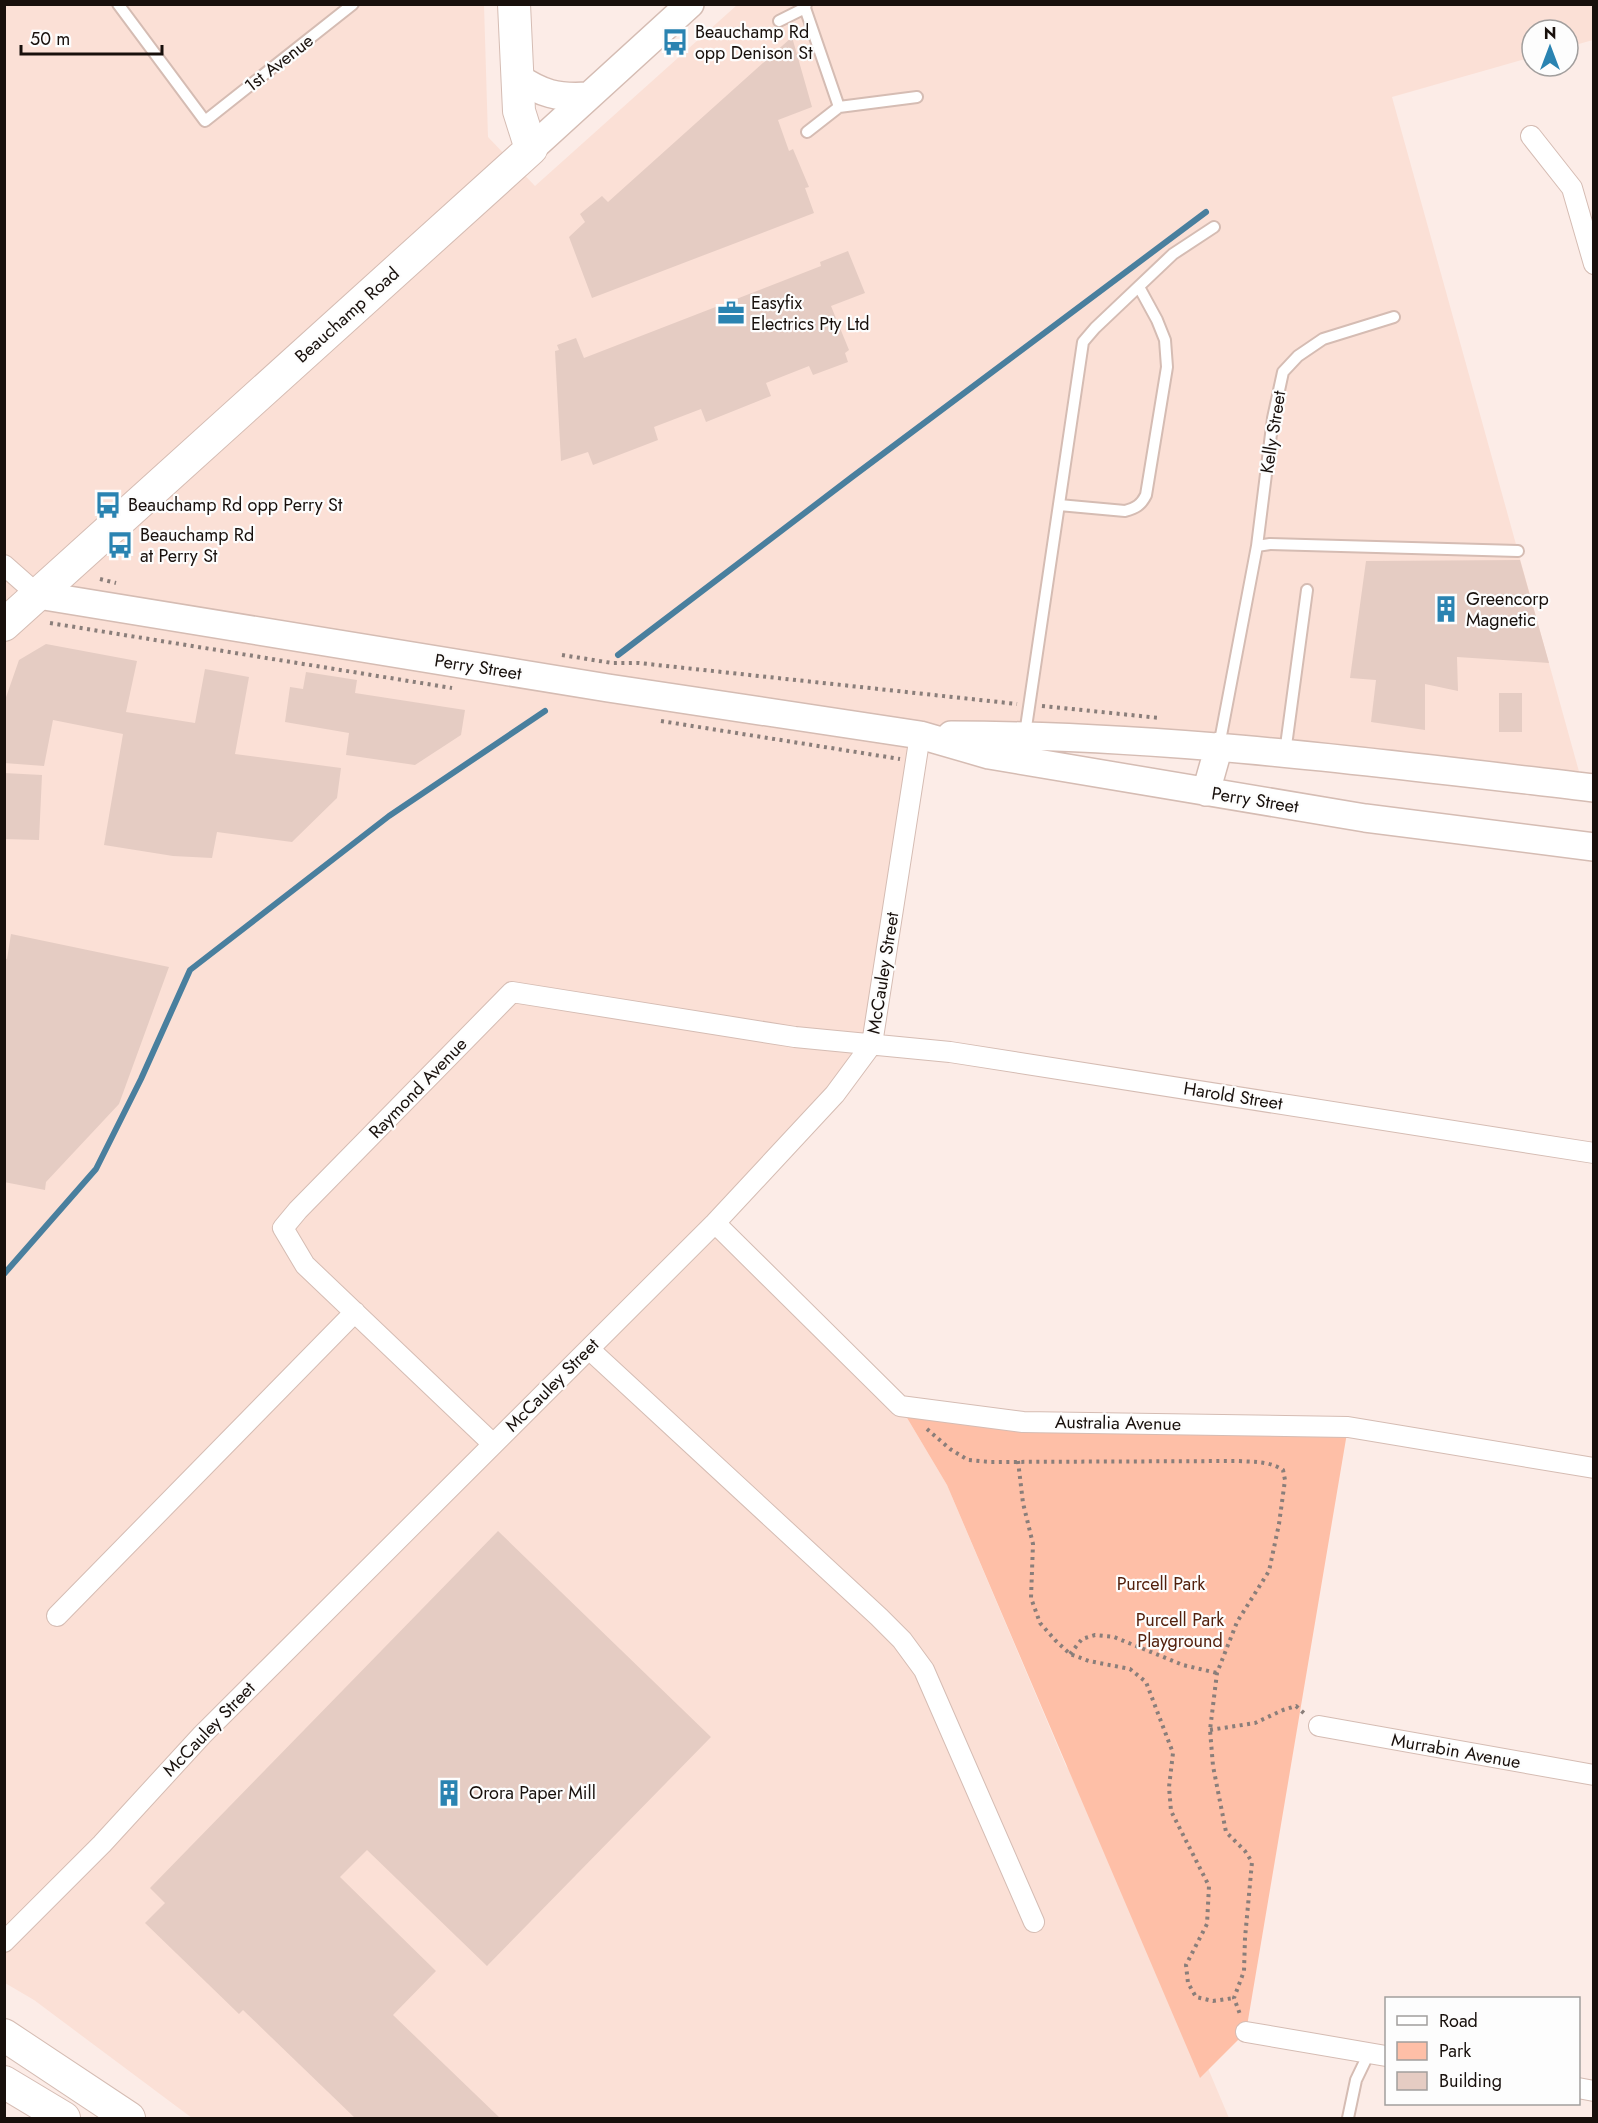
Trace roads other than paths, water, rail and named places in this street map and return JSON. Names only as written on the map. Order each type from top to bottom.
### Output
[{"type":"main road","points":[[514,4],[519,111],[531,149]]},
{"type":"main road","name":"Beauchamp Road","points":[[4,625],[531,149]]},
{"type":"main road","points":[[4,2035],[129,2118]]},
{"type":"main road","points":[[19,2094],[64,2118]]},
{"type":"street","name":"Beauchamp Road","points":[[531,149],[690,4]]},
{"type":"street","points":[[517,77],[548,94],[566,98],[588,96]]},
{"type":"street","points":[[1531,136],[1572,188],[1593,264]]},
{"type":"street","points":[[4,565],[38,595]]},
{"type":"street","name":"Perry Street","points":[[38,595],[608,688],[920,735],[989,755],[1365,818],[1593,847]]},
{"type":"street","name":"Perry Street","points":[[920,735],[1025,735],[1220,746],[1593,788]]},
{"type":"street","name":"McCauley Street","points":[[4,1942],[102,1844],[202,1735],[715,1223],[835,1094],[872,1044],[920,735]]},
{"type":"street","points":[[1206,792],[1220,746]]},
{"type":"street","name":"Raymond Avenue","points":[[493,1444],[305,1264],[283,1228],[298,1210],[512,992],[795,1038],[872,1044]]},
{"type":"street","name":"Harold Street","points":[[872,1044],[950,1052],[1593,1153]]},
{"type":"street","name":"Australia Avenue","points":[[715,1223],[900,1406],[1023,1422],[1348,1427],[1593,1468]]},
{"type":"street","points":[[57,1616],[355,1312]]},
{"type":"street","points":[[589,1349],[902,1640],[924,1670],[1035,1922]]},
{"type":"street","name":"Murrabin Avenue","points":[[1319,1726],[1593,1775]]},
{"type":"street","points":[[1246,2032],[1378,2054]]},
{"type":"lane","name":"1st Avenue","points":[[118,4],[205,121],[353,4]]},
{"type":"lane","points":[[794,4],[806,6]]},
{"type":"lane","points":[[779,21],[806,6]]},
{"type":"lane","points":[[806,6],[838,107]]},
{"type":"lane","points":[[807,132],[838,107],[918,97]]},
{"type":"lane","points":[[1025,735],[1083,342],[1173,254],[1214,227]]},
{"type":"lane","points":[[1059,505],[1125,512],[1135,509],[1146,495],[1167,367],[1165,340],[1139,287]]},
{"type":"lane","name":"Kelly Street","points":[[1220,746],[1257,546],[1282,372],[1298,356],[1323,339],[1394,317]]},
{"type":"lane","points":[[1257,546],[1269,544],[1518,551]]},
{"type":"lane","points":[[1285,753],[1307,590]]},
{"type":"lane","points":[[1348,2118],[1356,2080],[1378,2054]]},
{"type":"waterway","points":[[618,655],[1206,212]]},
{"type":"waterway","points":[[4,1274],[96,1169],[141,1079],[190,970],[389,816],[545,711]]},
{"type":"place","name":"Beauchamp Rd opp Denison St","points":[[675,42]]},
{"type":"place","name":"Easyfix Electrics Pty Ltd","points":[[731,313]]},
{"type":"place","name":"Beauchamp Rd opp Perry St","points":[[108,505]]},
{"type":"place","name":"Beauchamp Rd at Perry St","points":[[120,545]]},
{"type":"place","name":"Greencorp Magnetic","points":[[1446,609]]},
{"type":"place","name":"Orora Paper Mill","points":[[449,1793]]},
{"type":"park label","name":"Purcell Park","points":[[1161,1584]]},
{"type":"park label","name":"Purcell Park Playground","points":[[1180,1630]]}]
